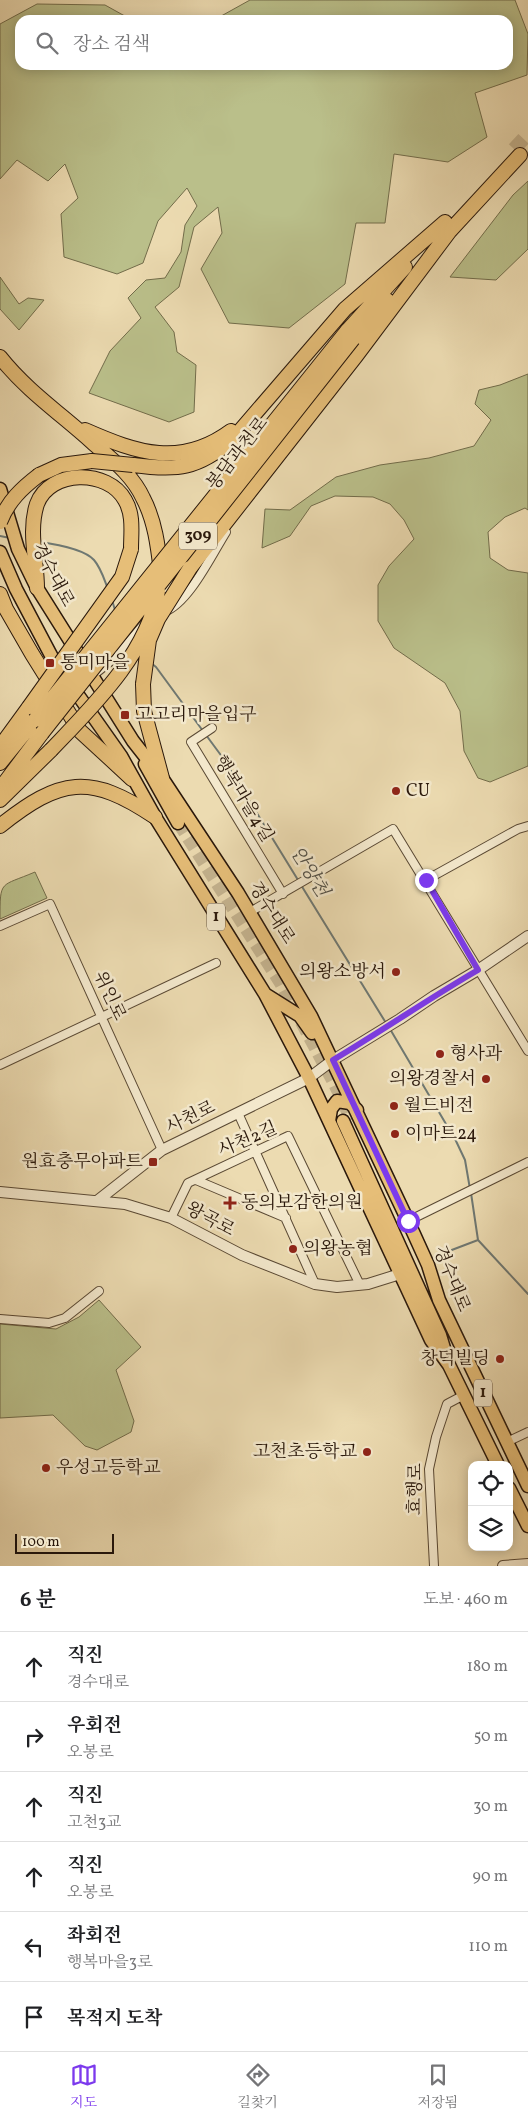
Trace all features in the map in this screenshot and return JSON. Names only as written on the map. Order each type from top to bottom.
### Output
[{"type":"highway","name":"봉담과천로","points":[[0,763],[32,713],[350,335],[448,225],[517,152]]},
{"type":"highway","points":[[0,522],[4,512],[19,490],[39,475],[61,465],[92,461],[173,469],[207,459],[233,438],[345,309],[448,225]]},
{"type":"highway","points":[[162,778],[144,711],[143,684],[149,640],[158,619],[190,568],[356,356],[448,225]]},
{"type":"highway","name":"봉담과천로","points":[[0,789],[350,335]]},
{"type":"highway","points":[[0,357],[18,380],[75,425],[131,477],[143,497],[156,535],[161,572],[157,599],[130,658],[94,704],[0,800]]},
{"type":"highway","points":[[75,425],[129,448],[166,454],[201,448],[221,438],[252,415]]},
{"type":"highway","points":[[0,747],[32,713],[122,577],[131,549],[132,523],[126,501],[115,488],[90,477],[65,479],[50,487],[38,503],[33,536],[37,588]]},
{"type":"highway","points":[[0,594],[6,609],[80,731],[132,778]]},
{"type":"highway","points":[[0,826],[21,809],[47,794],[70,786],[90,787],[112,792],[155,817]]},
{"type":"main road","name":"경수대로","points":[[0,489],[12,534],[37,588],[133,741],[162,778],[250,912],[318,1029],[333,1060],[350,1117],[408,1221],[428,1265],[439,1300],[528,1486]]},
{"type":"main road","name":"경수대로","points":[[0,552],[16,589],[54,661],[121,756],[155,817],[265,994],[309,1078],[431,1340],[450,1365],[496,1461]]},
{"type":"main road","name":"1","points":[[121,756],[175,826],[133,741]]},
{"type":"main road","points":[[265,994],[300,1016],[315,1036],[319,1036],[318,1029]]},
{"type":"main road","points":[[329,1121],[330,1109],[337,1101],[350,1103],[350,1117]]},
{"type":"main road","name":"1","points":[[350,1117],[417,1265],[439,1300]]},
{"type":"main road","name":"1","points":[[350,1117],[440,1335],[450,1365]]},
{"type":"main road","points":[[513,1496],[528,1526]]},
{"type":"street","points":[[92,676],[117,656],[142,625],[157,615],[173,609],[188,591],[226,532],[326,398]]},
{"type":"street","name":"행복마을4길","points":[[212,728],[191,742],[283,894]]},
{"type":"street","points":[[426,880],[518,828],[528,826]]},
{"type":"street","points":[[250,912],[393,829],[426,880],[478,970],[527,1048]]},
{"type":"street","name":"위인로","points":[[0,926],[50,904],[162,1150]]},
{"type":"street","name":"사천로","points":[[97,1200],[162,1150],[309,1078],[333,1060],[478,970],[528,936]]},
{"type":"street","points":[[0,1065],[216,963]]},
{"type":"street","points":[[238,1113],[315,1284]]},
{"type":"street","name":"사천2길","points":[[171,1218],[188,1183],[288,1136],[360,1285]]},
{"type":"street","points":[[408,1221],[528,1162]]},
{"type":"street","points":[[196,1180],[286,1218]]},
{"type":"street","name":"왕곡로","points":[[0,1192],[124,1204],[171,1218],[242,1255],[315,1284],[337,1287],[360,1285],[400,1274]]},
{"type":"street","points":[[0,1319],[49,1323],[65,1318],[100,1290]]},
{"type":"street","name":"효행로","points":[[434,1566],[429,1469],[436,1437],[447,1404],[464,1395]]},
{"type":"street","points":[[507,1442],[528,1432]]},
{"type":"street","points":[[504,1566],[528,1564]]},
{"type":"green space","points":[[250,0],[515,0],[528,34],[527,75],[475,93],[487,137],[448,162],[394,154],[385,223],[356,223],[345,284],[289,328],[229,323],[201,269],[222,233],[218,207],[194,227],[179,287],[155,307],[174,332],[177,352],[196,365],[194,412],[169,422],[89,393],[110,351],[141,318],[128,298],[146,280],[165,278],[181,252],[185,225],[197,206],[187,188],[158,221],[143,263],[117,274],[64,257],[61,214],[78,198],[65,164],[48,181],[17,160],[0,179],[0,24],[15,16],[15,70],[513,70],[513,15],[223,15]]},
{"type":"green space","points":[[37,4],[105,5],[123,15],[17,15]]},
{"type":"green space","points":[[528,181],[528,249],[496,280],[450,277],[513,195]]},
{"type":"green space","points":[[0,277],[19,304],[28,298],[44,300],[19,330],[0,309]]},
{"type":"green space","points":[[528,374],[528,510],[525,508],[505,517],[488,532],[490,558],[508,570],[528,573],[528,766],[490,782],[478,778],[464,751],[460,711],[445,683],[394,648],[378,621],[378,585],[389,566],[414,539],[404,520],[390,504],[373,497],[335,496],[311,506],[290,536],[262,548],[265,509],[290,510],[336,477],[380,465],[429,458],[474,446],[491,420],[475,404],[479,390],[500,385]]},
{"type":"green space","points":[[35,872],[47,898],[0,919],[1,897],[4,886]]},
{"type":"green space","points":[[99,1300],[141,1347],[116,1370],[134,1421],[131,1432],[97,1450],[85,1446],[53,1415],[0,1418],[0,1324],[56,1329],[79,1317]]},
{"type":"waterway","name":"안양천","points":[[0,536],[10,538]]},
{"type":"waterway","name":"안양천","points":[[39,542],[68,548],[89,556],[99,566],[108,589]]},
{"type":"waterway","name":"안양천","points":[[112,600],[115,610]]},
{"type":"waterway","name":"안양천","points":[[151,663],[156,667],[203,731]]},
{"type":"waterway","name":"안양천","points":[[206,735],[223,758],[298,880]]},
{"type":"waterway","name":"안양천","points":[[301,885],[386,1023]]},
{"type":"waterway","name":"안양천","points":[[390,1029],[456,1141],[465,1160],[470,1189]]},
{"type":"waterway","name":"안양천","points":[[471,1193],[478,1240],[528,1294]]},
{"type":"waterway","points":[[436,1256],[478,1240]]},
{"type":"tunnel","points":[[514,149],[528,134]]},
{"type":"tunnel","points":[[178,823],[280,983],[351,1120]]},
{"type":"place","name":"통미마을","points":[[50,663]]},
{"type":"place","name":"고고리마을입구","points":[[125,715]]},
{"type":"place","name":"CU","points":[[396,791]]},
{"type":"place","name":"의왕소방서","points":[[396,972]]},
{"type":"place","name":"형사과","points":[[440,1054]]},
{"type":"place","name":"의왕경찰서","points":[[486,1079]]},
{"type":"place","name":"월드비전","points":[[394,1106]]},
{"type":"place","name":"이마트24","points":[[395,1134]]},
{"type":"place","name":"원효충무아파트","points":[[153,1162]]},
{"type":"place","name":"동의보감한의원","points":[[230,1203]]},
{"type":"place","name":"의왕농협","points":[[293,1249]]},
{"type":"place","name":"창덕빌딩","points":[[500,1359]]},
{"type":"place","name":"고천초등학교","points":[[367,1452]]},
{"type":"place","name":"우성고등학교","points":[[46,1468]]},
{"type":"route","points":[[408,1221],[333,1060],[478,970],[426,880]]}]
